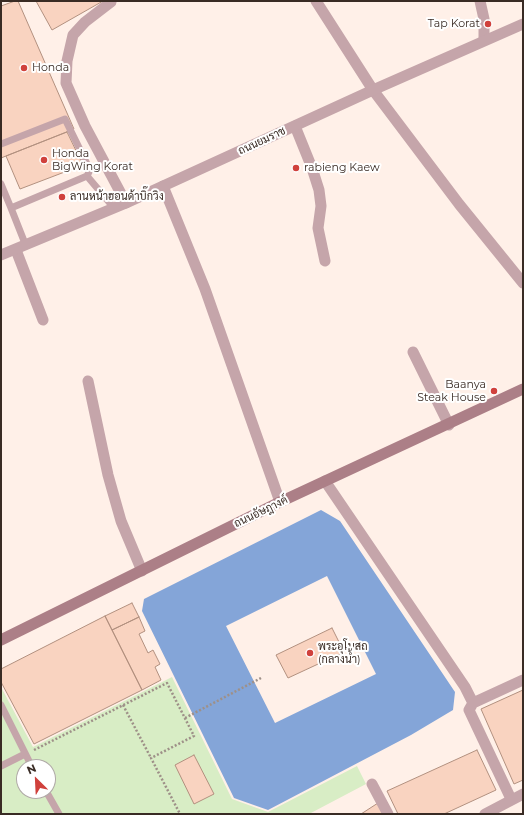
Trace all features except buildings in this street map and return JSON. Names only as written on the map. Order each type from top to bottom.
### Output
[{"type":"main road","name":"ถนนอัษฎางค์","points":[[2,637],[142,571],[325,480],[449,425],[523,389]]},
{"type":"street","points":[[316,1],[373,90],[459,204],[523,283]]},
{"type":"street","points":[[480,1],[484,18],[484,40]]},
{"type":"street","points":[[111,2],[85,22],[73,35],[66,61],[66,83],[85,126],[126,203]]},
{"type":"street","name":"ถนนยมราช","points":[[1,255],[21,248],[126,203],[373,90],[523,24]]},
{"type":"street","points":[[295,126],[319,190],[321,206],[318,228],[325,261]]},
{"type":"street","points":[[163,186],[205,289],[280,502]]},
{"type":"street","points":[[21,248],[43,320]]},
{"type":"street","points":[[413,352],[449,425]]},
{"type":"street","points":[[88,381],[108,475],[121,521],[142,571]]},
{"type":"street","points":[[325,480],[465,687],[472,703]]},
{"type":"street","points":[[511,799],[469,710],[472,703],[523,680]]},
{"type":"street","points":[[372,784],[388,814]]},
{"type":"street","points":[[485,814],[523,794]]},
{"type":"lane","points":[[1,144],[65,119],[88,166],[89,172],[87,176],[11,208]]},
{"type":"lane","points":[[87,176],[114,208]]},
{"type":"lane","points":[[1,184],[11,208],[21,248]]},
{"type":"lane","points":[[1,705],[28,759]]},
{"type":"lane","points":[[1,766],[25,754]]},
{"type":"lane","points":[[51,799],[59,814]]},
{"type":"path","points":[[185,718],[261,678]]},
{"type":"path","points":[[25,754],[167,683],[194,736],[151,758]]},
{"type":"path","points":[[123,705],[180,814]]},
{"type":"green space","points":[[172,677],[232,799],[268,812],[357,766],[366,784],[309,814],[1,814],[1,687],[33,747]]},
{"type":"water","points":[[321,510],[340,521],[455,692],[453,710],[411,735],[268,810],[234,798],[142,611],[144,599]],"holes":[[[327,576],[376,674],[275,723],[226,626]]]},
{"type":"place","name":"Tap Korat","points":[[488,24]]},
{"type":"place","name":"Honda","points":[[24,68]]},
{"type":"place","name":"Honda BigWing Korat","points":[[44,160]]},
{"type":"place","name":"rabieng Kaew","points":[[296,168]]},
{"type":"place","name":"ลานหน้าฮอนด้าบิ๊กวิง","points":[[62,197]]},
{"type":"place","name":"Baanya Steak House","points":[[494,391]]},
{"type":"place","name":"พระอุโบสถ (กลางน้ำ)","points":[[310,653]]}]
